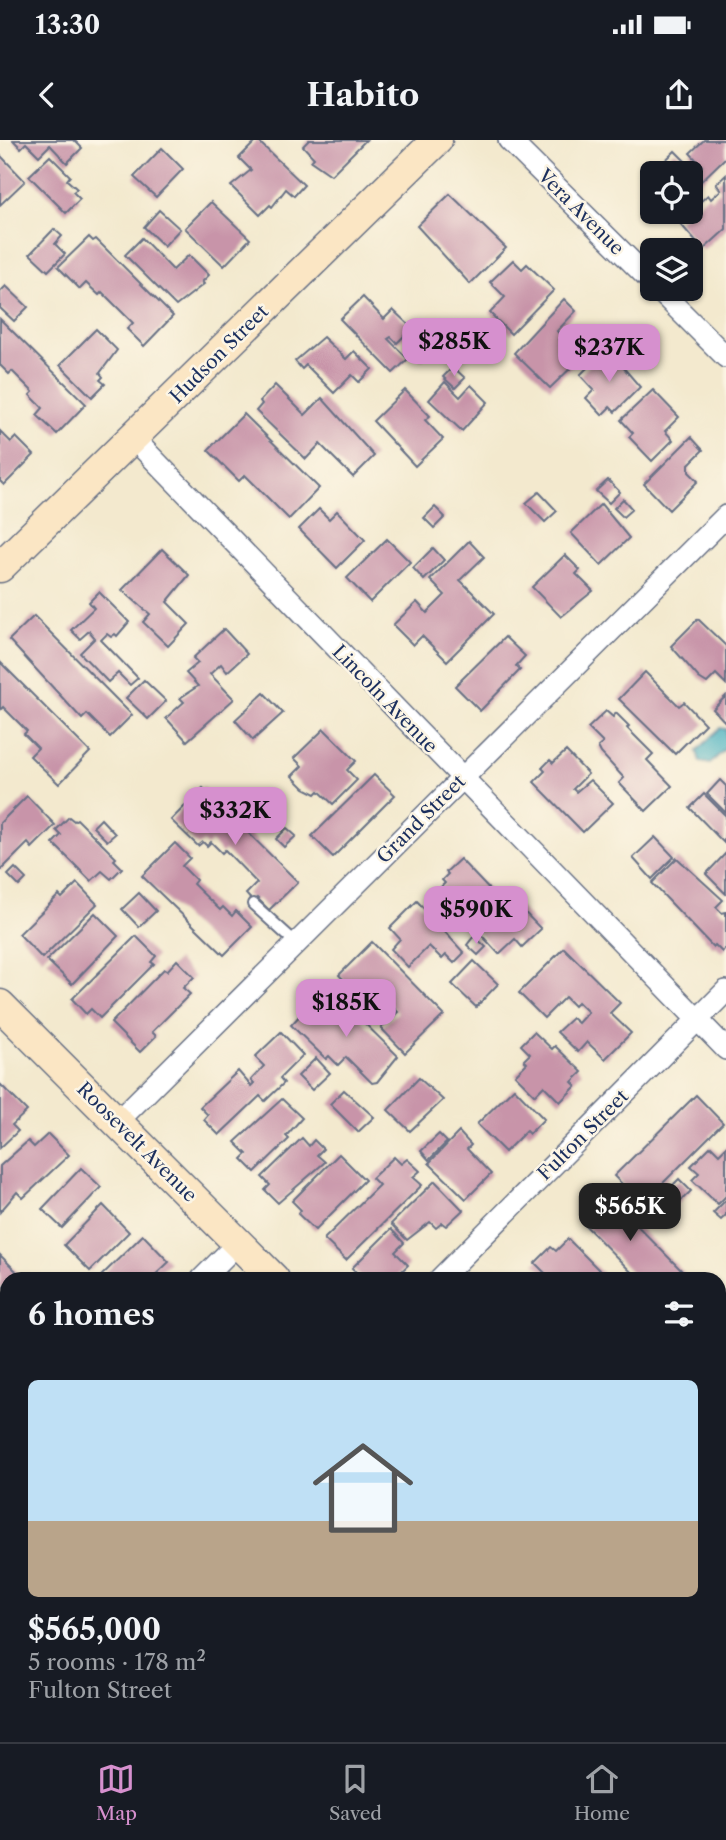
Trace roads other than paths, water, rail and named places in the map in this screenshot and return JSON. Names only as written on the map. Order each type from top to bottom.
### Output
[{"type":"street","name":"Hudson Street","points":[[0,567],[437,140]]},
{"type":"street","name":"Vera Avenue","points":[[509,140],[640,270]]},
{"type":"street","points":[[670,301],[726,357]]},
{"type":"street","name":"Lincoln Avenue","points":[[134,438],[726,1049]]},
{"type":"street","name":"Grand Street","points":[[117,1122],[726,516]]},
{"type":"street","name":"Fulton Street","points":[[447,1272],[726,991]]},
{"type":"street","name":"Roosevelt Avenue","points":[[0,1005],[267,1272]]},
{"type":"street","points":[[209,1272],[238,1243]]},
{"type":"lane","points":[[253,904],[296,943]]},
{"type":"water","points":[[720,728],[726,729],[726,748],[710,764],[700,762],[697,751]]}]
